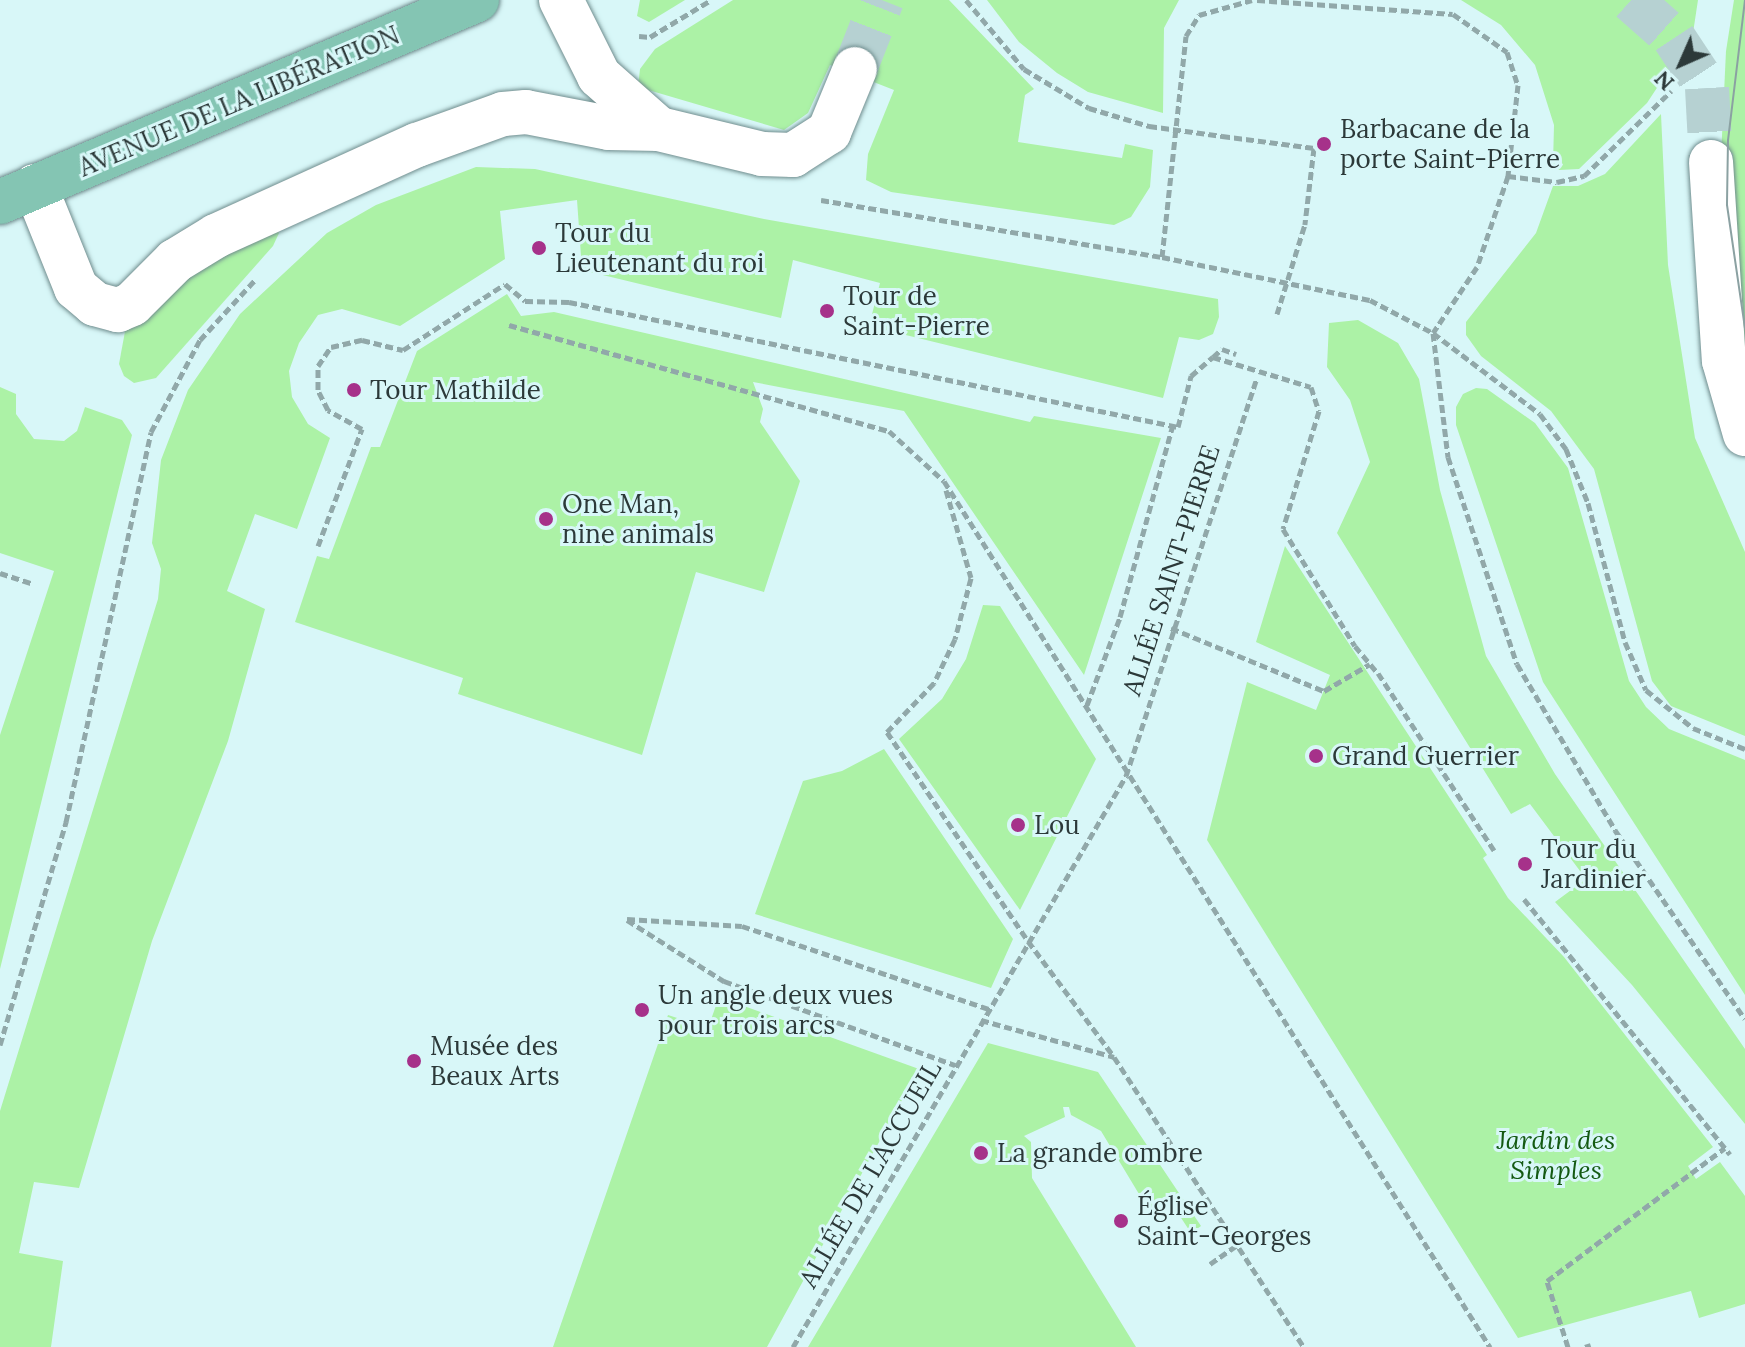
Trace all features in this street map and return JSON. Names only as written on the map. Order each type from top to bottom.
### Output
[{"type":"main road","name":"AVENUE DE LA LIBÉRATION","points":[[18,194],[462,3]]},
{"type":"lane","points":[[561,0],[599,76],[659,129]]},
{"type":"lane","points":[[18,194],[76,288],[95,304],[118,310],[132,304],[175,261],[216,236],[417,145],[503,114],[526,112],[609,128],[659,129],[762,154],[793,155],[829,132],[855,69]]},
{"type":"lane","points":[[1711,162],[1724,361],[1745,434]]},
{"type":"path","points":[[625,34],[650,37],[711,0]]},
{"type":"path","points":[[966,0],[1024,69],[1089,108],[1149,126],[1314,148],[1305,224],[1277,314]]},
{"type":"path","points":[[1162,257],[1186,36],[1199,15],[1219,5],[1255,0],[1453,14],[1507,52],[1518,85],[1508,176],[1477,267],[1433,333],[1448,457],[1517,664],[1615,830],[1745,1019]]},
{"type":"path","points":[[1508,176],[1557,182],[1584,176],[1671,91]]},
{"type":"path","points":[[817,200],[1162,257],[1370,300],[1433,333],[1540,414],[1566,449],[1588,503],[1625,642],[1646,690],[1693,728],[1745,749]]},
{"type":"path","points":[[0,1045],[66,822],[151,432],[200,340],[265,270]]},
{"type":"path","points":[[318,546],[362,429],[328,410],[318,390],[318,366],[331,347],[362,340],[403,350],[505,284],[525,301],[569,302],[1178,427],[1191,376],[1222,349],[1236,354]]},
{"type":"path","points":[[509,325],[889,431],[944,481],[1086,705],[1126,776],[1490,1347]]},
{"type":"path","points":[[1213,357],[1311,387],[1319,411],[1283,529],[1494,850]]},
{"type":"path","name":"ALLÉE SAINT-PIERRE","points":[[1028,941],[1126,776],[1171,628],[1257,378]]},
{"type":"path","points":[[1086,705],[1120,617],[1173,425]]},
{"type":"path","points":[[944,481],[971,578],[955,639],[934,683],[887,732],[1028,941],[1114,1057],[1304,1347]]},
{"type":"path","points":[[0,573],[33,584]]},
{"type":"path","points":[[1171,628],[1324,691],[1370,664]]},
{"type":"path","points":[[1524,899],[1730,1154]]},
{"type":"path","points":[[955,1065],[724,981],[627,919],[742,926],[988,1009]]},
{"type":"path","name":"ALLÉE DE L'ACCUEIL","points":[[793,1347],[1028,941]]},
{"type":"path","points":[[981,1020],[1114,1057]]},
{"type":"path","points":[[1568,1347],[1547,1281],[1725,1148]]},
{"type":"path","points":[[1210,1264],[1236,1246]]},
{"type":"green space","points":[[640,0],[685,0],[649,22],[637,16]]},
{"type":"green space","points":[[733,0],[949,0],[1034,89],[1025,95],[1018,142],[1122,158],[1125,144],[1153,150],[1150,187],[1131,217],[1114,225],[891,192],[866,180],[868,154],[894,90],[830,65],[808,113],[784,130],[638,87],[640,69],[655,49]]},
{"type":"green space","points":[[987,0],[1179,0],[1164,28],[1163,113],[1088,92],[1057,73],[1019,42]]},
{"type":"green space","points":[[1461,0],[1698,0],[1693,33],[1647,103],[1579,169],[1559,170],[1553,164],[1554,125],[1535,65],[1501,25]]},
{"type":"green space","points":[[1734,0],[1745,0],[1745,383],[1720,178],[1726,51]]},
{"type":"green space","points":[[1661,114],[1668,265],[1695,438],[1745,552],[1745,736],[1671,706],[1652,681],[1594,469],[1551,411],[1481,356],[1466,335],[1466,322],[1536,233],[1553,186],[1578,186],[1605,174]]},
{"type":"green space","points":[[476,167],[535,169],[764,219],[1218,299],[1219,317],[1213,334],[1199,340],[1179,337],[1163,398],[869,326],[880,283],[793,260],[781,318],[582,270],[577,200],[500,211],[505,259],[400,326],[342,309],[318,315],[299,343],[289,371],[292,397],[308,424],[330,438],[297,529],[255,514],[227,591],[265,609],[228,741],[152,941],[79,1188],[34,1182],[19,1253],[63,1261],[51,1347],[0,1347],[0,1111],[158,599],[161,569],[152,543],[161,460],[188,390],[240,314],[327,233],[376,205]]},
{"type":"green space","points":[[274,228],[279,233],[273,246],[156,378],[134,383],[124,376],[119,364],[126,326],[184,276]]},
{"type":"green space","points":[[507,294],[521,316],[554,312],[1030,422],[1034,416],[1161,438],[1084,675],[904,411],[753,382],[763,409],[760,422],[800,481],[764,592],[696,572],[642,755],[458,694],[463,678],[295,622],[317,556],[329,559],[371,447],[380,447],[417,351]]},
{"type":"green space","points":[[1358,320],[1398,343],[1419,379],[1440,490],[1486,656],[1555,774],[1745,1049],[1745,1124],[1632,985],[1555,902],[1586,879],[1530,804],[1511,814],[1337,533],[1370,462],[1350,400],[1327,367],[1329,323]]},
{"type":"green space","points":[[0,387],[16,394],[16,414],[34,439],[64,441],[77,431],[85,407],[122,420],[132,435],[0,969],[0,735],[54,571],[0,553]]},
{"type":"green space","points":[[1476,388],[1487,389],[1535,423],[1568,468],[1629,681],[1646,707],[1669,729],[1745,760],[1745,995],[1543,682],[1456,425],[1456,407],[1463,394]]},
{"type":"green space","name":"Jardin des Simples","points":[[1285,546],[1487,855],[1483,858],[1508,898],[1564,957],[1713,1147],[1688,1166],[1696,1179],[1720,1162],[1745,1196],[1745,1304],[1699,1318],[1691,1291],[1518,1338],[1207,840],[1247,682],[1316,710],[1330,675],[1256,642]]},
{"type":"green space","points":[[983,605],[1000,606],[1096,759],[1020,910],[899,739],[942,699],[966,659]]},
{"type":"green space","points":[[884,749],[1013,939],[991,988],[755,914],[803,781],[842,771]]},
{"type":"green space","points":[[719,997],[919,1069],[767,1347],[553,1347],[668,1015],[708,1028]]},
{"type":"green space","points":[[988,1043],[1098,1072],[1201,1226],[1191,1233],[1168,1198],[1148,1209],[1101,1131],[1071,1115],[1069,1107],[1063,1107],[1065,1117],[1024,1136],[1031,1142],[1032,1178],[1136,1347],[808,1347]]},
{"type":"tunnel","points":[[855,69],[882,0]]},
{"type":"tunnel","points":[[1631,0],[1674,38],[1707,88],[1711,162]]},
{"type":"tram line","points":[[1745,0],[1728,140],[1727,205],[1745,329]]},
{"type":"place","name":"Barbacane de la porte Saint-Pierre","points":[[1324,144]]},
{"type":"place","name":"Tour du Lieutenant du roi","points":[[539,248]]},
{"type":"place","name":"Tour de Saint-Pierre","points":[[827,311]]},
{"type":"place","name":"Tour Mathilde","points":[[354,390]]},
{"type":"place","name":"One Man, nine animals","points":[[546,519]]},
{"type":"place","name":"Grand Guerrier","points":[[1316,756]]},
{"type":"place","name":"Lou","points":[[1018,825]]},
{"type":"place","name":"Tour du Jardinier","points":[[1525,864]]},
{"type":"place","name":"Un angle deux vues pour trois arcs","points":[[642,1010]]},
{"type":"place","name":"Musée des Beaux Arts","points":[[414,1061]]},
{"type":"place","name":"La grande ombre","points":[[981,1153]]},
{"type":"place","name":"Église Saint-Georges","points":[[1121,1221]]}]
